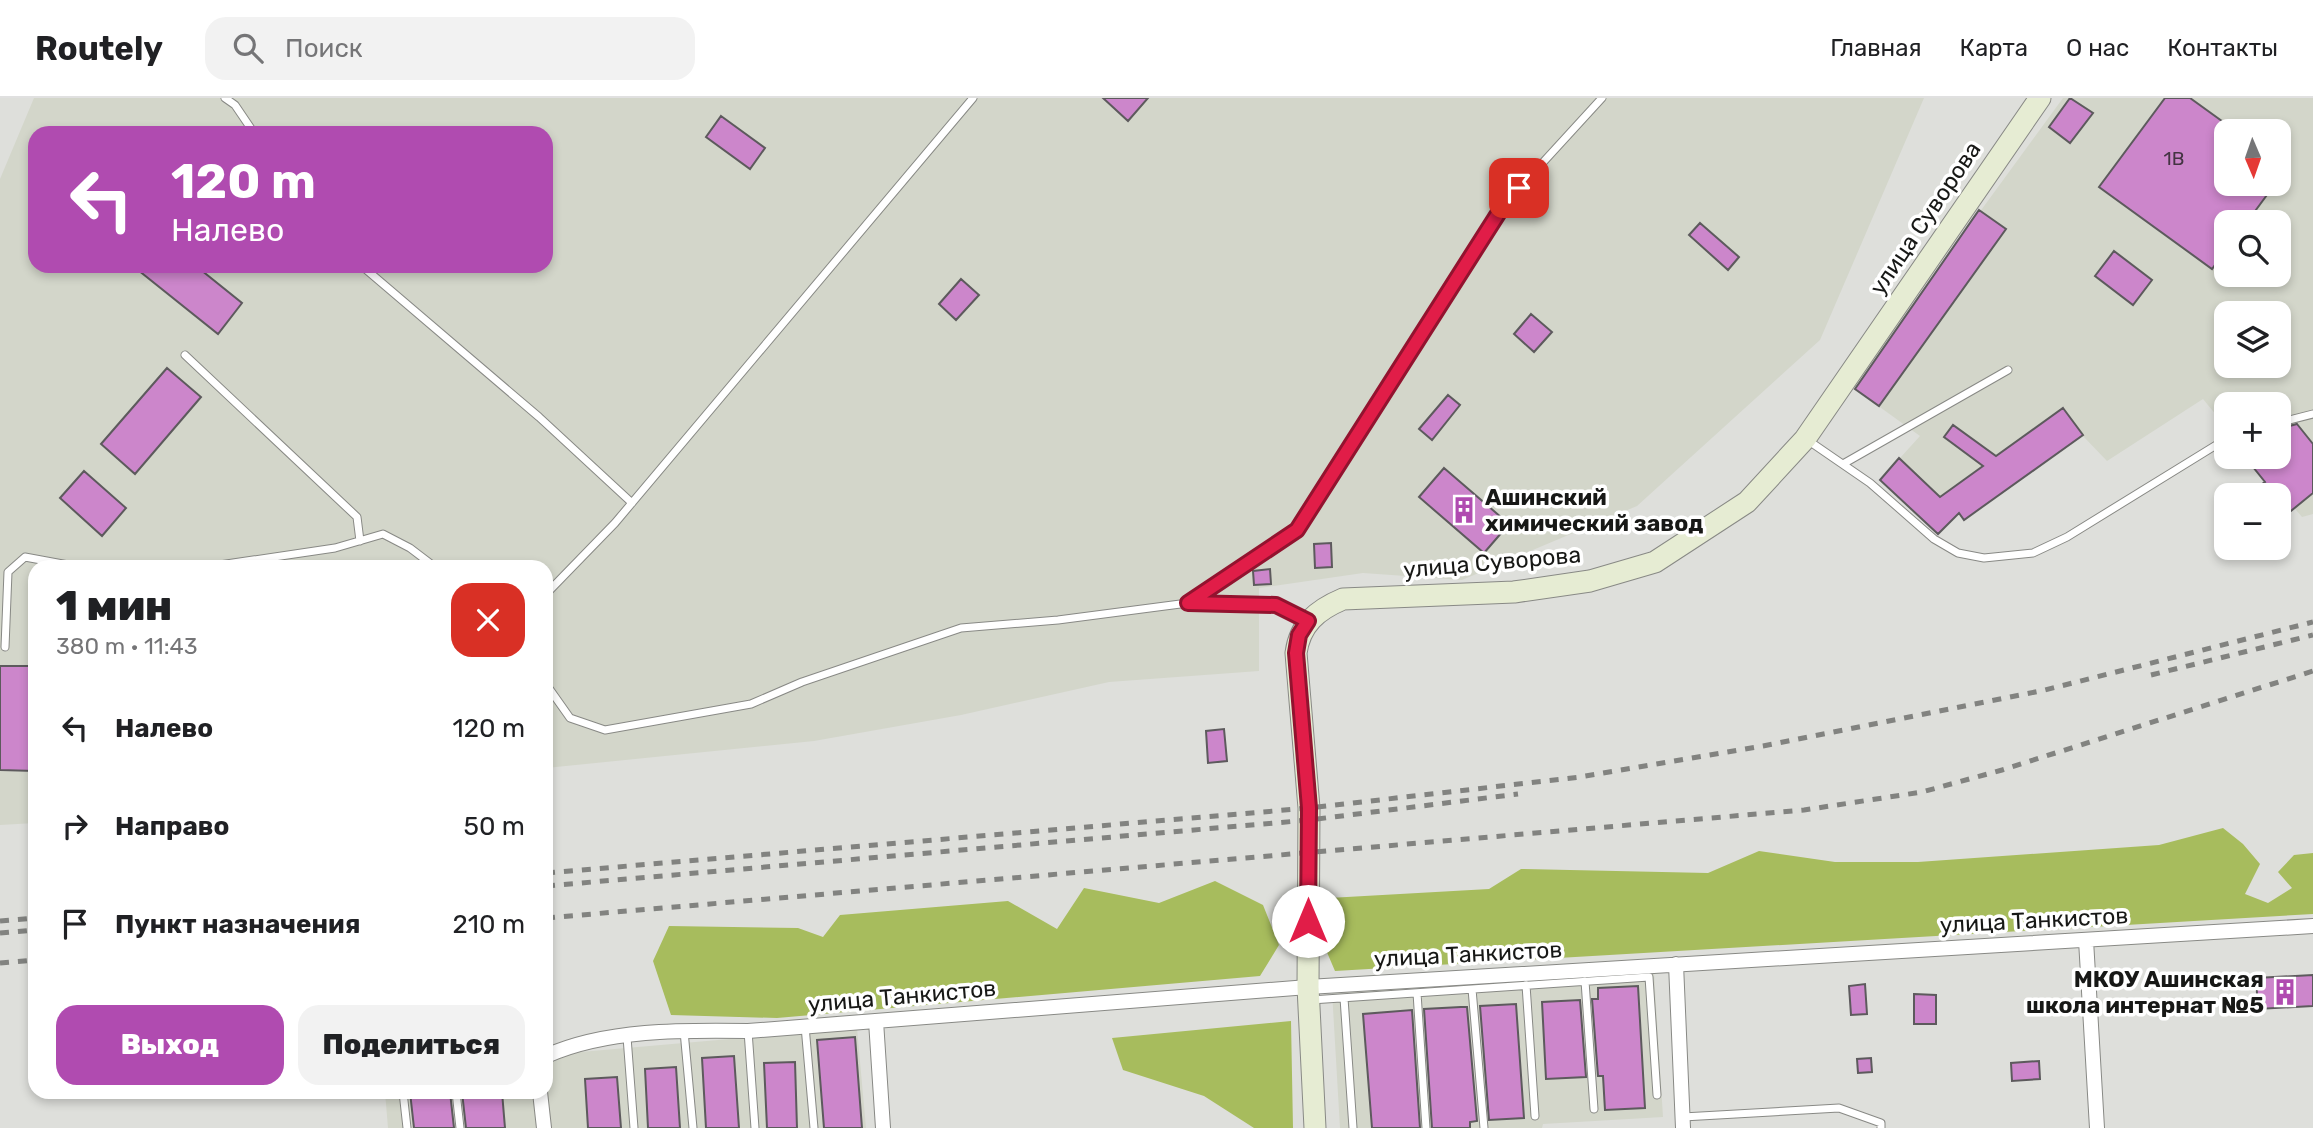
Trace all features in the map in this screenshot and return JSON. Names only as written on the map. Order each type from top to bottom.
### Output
[{"type":"street","name":"улица Суворова","points":[[1308,621],[1326,606],[1343,599],[1514,592],[1590,581],[1656,562],[1747,502],[1805,439],[2039,98]]},
{"type":"street","points":[[1308,621],[1299,635],[1296,653],[1309,808],[1309,993],[1315,1128]]},
{"type":"street","name":"улица Танкистов","points":[[553,1053],[566,1047],[684,1030],[748,1031],[1309,993],[1676,964],[2313,926]]},
{"type":"street","points":[[2085,940],[2097,1128]]},
{"type":"street","points":[[1676,964],[1683,1123]]},
{"type":"street","points":[[876,1021],[883,1128]]},
{"type":"street","points":[[541,1099],[544,1128]]},
{"type":"lane","points":[[225,98],[235,105],[249,126]]},
{"type":"lane","points":[[553,587],[632,503],[973,98]]},
{"type":"lane","points":[[1188,603],[1297,530],[1503,206],[1602,98]]},
{"type":"lane","points":[[370,273],[539,417],[632,503]]},
{"type":"lane","points":[[185,355],[357,517],[360,541]]},
{"type":"lane","points":[[1843,464],[2008,370]]},
{"type":"lane","points":[[2291,420],[2313,414]]},
{"type":"lane","points":[[1805,439],[1870,483],[1934,539],[1958,553],[1983,558],[2033,552],[2067,537],[2214,446]]},
{"type":"lane","points":[[254,560],[335,548],[383,534],[426,560]]},
{"type":"lane","points":[[5,647],[8,572],[25,557],[41,560]]},
{"type":"lane","points":[[553,694],[570,718],[605,730],[751,704],[802,682],[961,628],[1058,620],[1188,603],[1276,605],[1308,621]]},
{"type":"lane","points":[[1309,993],[1344,998],[1649,977],[1657,1095]]},
{"type":"lane","points":[[1585,981],[1594,1109]]},
{"type":"lane","points":[[1527,985],[1535,1116]]},
{"type":"lane","points":[[1472,989],[1484,1128]]},
{"type":"lane","points":[[1417,993],[1426,1128]]},
{"type":"lane","points":[[1344,998],[1353,1128]]},
{"type":"lane","points":[[805,1026],[814,1128]]},
{"type":"lane","points":[[684,1030],[693,1128]]},
{"type":"lane","points":[[748,1031],[755,1128]]},
{"type":"lane","points":[[627,1037],[634,1128]]},
{"type":"lane","points":[[404,1099],[407,1128]]},
{"type":"lane","points":[[457,1099],[460,1128]]},
{"type":"lane","points":[[1683,1123],[1839,1108],[1881,1123],[1881,1128]]},
{"type":"shaded area","points":[[34,98],[1924,98],[1820,340],[1637,506],[1462,580],[1363,573],[1259,588],[1259,671],[1109,682],[961,715],[814,741],[553,767],[553,560],[28,560],[28,823],[0,825],[0,179]]},
{"type":"shaded area","points":[[2063,98],[2313,98],[2313,514],[2302,517],[2291,504],[2291,483],[2273,483],[2261,469],[2291,469],[2291,392],[2214,392],[2214,412],[2203,399],[2107,461],[2082,435],[1964,520],[1958,514],[1938,534],[1880,480],[1920,436],[1852,387]]},
{"type":"shaded area","points":[[1654,972],[1663,1117],[1543,1124],[1542,1128],[1340,1128],[1332,991]]},
{"type":"shaded area","points":[[857,1028],[866,1128],[388,1128],[386,1099],[553,1099],[553,1054]]},
{"type":"green space","points":[[2223,828],[2243,844],[2260,864],[2245,894],[2268,903],[2292,888],[2278,872],[2294,855],[2313,853],[2313,914],[1335,971],[1317,929],[1329,898],[1489,889],[1521,869],[1708,873],[1759,851],[1835,862],[1918,862],[2159,845]]},
{"type":"green space","points":[[1215,881],[1263,905],[1279,945],[1260,976],[777,1018],[671,1015],[653,961],[669,926],[798,928],[823,937],[840,915],[1008,901],[1057,929],[1084,888],[1159,903]]},
{"type":"green space","points":[[1291,1021],[1293,1128],[1254,1128],[1204,1096],[1123,1070],[1112,1038]]},
{"type":"building","points":[[1103,98],[1148,98],[1128,121]]},
{"type":"building","points":[[2070,98],[2093,113],[2070,143],[2049,127]]},
{"type":"building","points":[[2165,98],[2190,98],[2219,119],[2214,119],[2214,196],[2266,196],[2256,210],[2214,210],[2212,269],[2099,187]]},
{"type":"building","points":[[721,116],[765,148],[750,169],[706,137]]},
{"type":"building","points":[[1979,210],[2006,229],[1879,406],[1855,389]]},
{"type":"building","points":[[1700,223],[1739,257],[1728,270],[1689,235]]},
{"type":"building","points":[[2114,251],[2152,280],[2133,305],[2095,276]]},
{"type":"building","points":[[142,273],[205,273],[242,303],[218,334]]},
{"type":"building","points":[[961,279],[979,295],[956,320],[939,304]]},
{"type":"building","points":[[1531,314],[1552,332],[1534,352],[1514,334]]},
{"type":"building","points":[[167,368],[201,397],[135,474],[101,444]]},
{"type":"building","points":[[1448,395],[1460,405],[1432,440],[1419,429]]},
{"type":"building","points":[[2063,408],[2083,435],[1964,520],[1959,513],[1938,534],[1880,480],[1899,458],[1940,497],[1983,466],[1944,437],[1953,425],[1996,456]]},
{"type":"building","points":[[2297,424],[2313,444],[2313,493],[2291,511],[2291,483],[2264,483],[2255,469],[2291,469],[2291,426]]},
{"type":"building","name":"Ашинский химический завод","points":[[1444,468],[1509,524],[1484,553],[1419,497]]},
{"type":"building","points":[[84,471],[126,508],[102,536],[60,498]]},
{"type":"building","points":[[1331,543],[1332,567],[1315,568],[1314,544]]},
{"type":"building","points":[[1270,569],[1271,584],[1254,585],[1253,571]]},
{"type":"building","points":[[0,666],[28,666],[28,771],[0,770]]},
{"type":"building","points":[[1224,729],[1227,761],[1208,763],[1206,731]]},
{"type":"building","name":"МКОУ Ашинская школа интернат №5","points":[[2313,975],[2313,1006],[2258,1009],[2256,978]]},
{"type":"building","points":[[1865,984],[1867,1014],[1851,1015],[1849,986]]},
{"type":"building","points":[[1638,986],[1645,1108],[1605,1110],[1603,1076],[1598,1076],[1592,999],[1598,999],[1598,988]]},
{"type":"building","points":[[1914,994],[1936,995],[1936,1024],[1914,1024]]},
{"type":"building","points":[[1580,1000],[1586,1077],[1546,1079],[1542,1002]]},
{"type":"building","points":[[1516,1004],[1524,1118],[1489,1120],[1480,1006]]},
{"type":"building","points":[[1467,1007],[1477,1121],[1470,1122],[1470,1128],[1432,1128],[1424,1009]]},
{"type":"building","points":[[1412,1010],[1420,1128],[1372,1128],[1363,1014]]},
{"type":"building","points":[[855,1037],[862,1128],[824,1128],[817,1040]]},
{"type":"building","points":[[734,1056],[739,1128],[706,1128],[702,1058]]},
{"type":"building","points":[[1871,1058],[1872,1072],[1858,1073],[1857,1059]]},
{"type":"building","points":[[2039,1061],[2040,1079],[2012,1081],[2011,1063]]},
{"type":"building","points":[[795,1062],[797,1128],[767,1128],[764,1063]]},
{"type":"building","points":[[676,1067],[680,1128],[648,1128],[645,1069]]},
{"type":"building","points":[[617,1077],[621,1128],[588,1128],[585,1079]]},
{"type":"building","points":[[411,1099],[451,1099],[454,1128],[414,1128]]},
{"type":"building","points":[[463,1099],[503,1099],[505,1128],[466,1128]]},
{"type":"railway","points":[[553,872],[1309,808],[1580,777],[1763,746],[2045,690],[2313,622]]},
{"type":"railway","points":[[2151,675],[2313,635]]},
{"type":"railway","points":[[553,917],[1804,810],[1922,792],[2002,770],[2313,671]]},
{"type":"railway","points":[[553,885],[1309,820],[1518,794]]},
{"type":"railway","points":[[0,921],[28,919]]},
{"type":"railway","points":[[0,933],[28,931]]},
{"type":"railway","points":[[0,963],[28,961]]},
{"type":"place","name":"Ашинский химический завод","points":[[1464,510]]},
{"type":"place","name":"МКОУ Ашинская школа интернат №5","points":[[2285,992]]},
{"type":"route","points":[[1308,921],[1309,808],[1296,653],[1299,635],[1308,621],[1276,605],[1188,603],[1297,530],[1503,206],[1519,188]]}]
